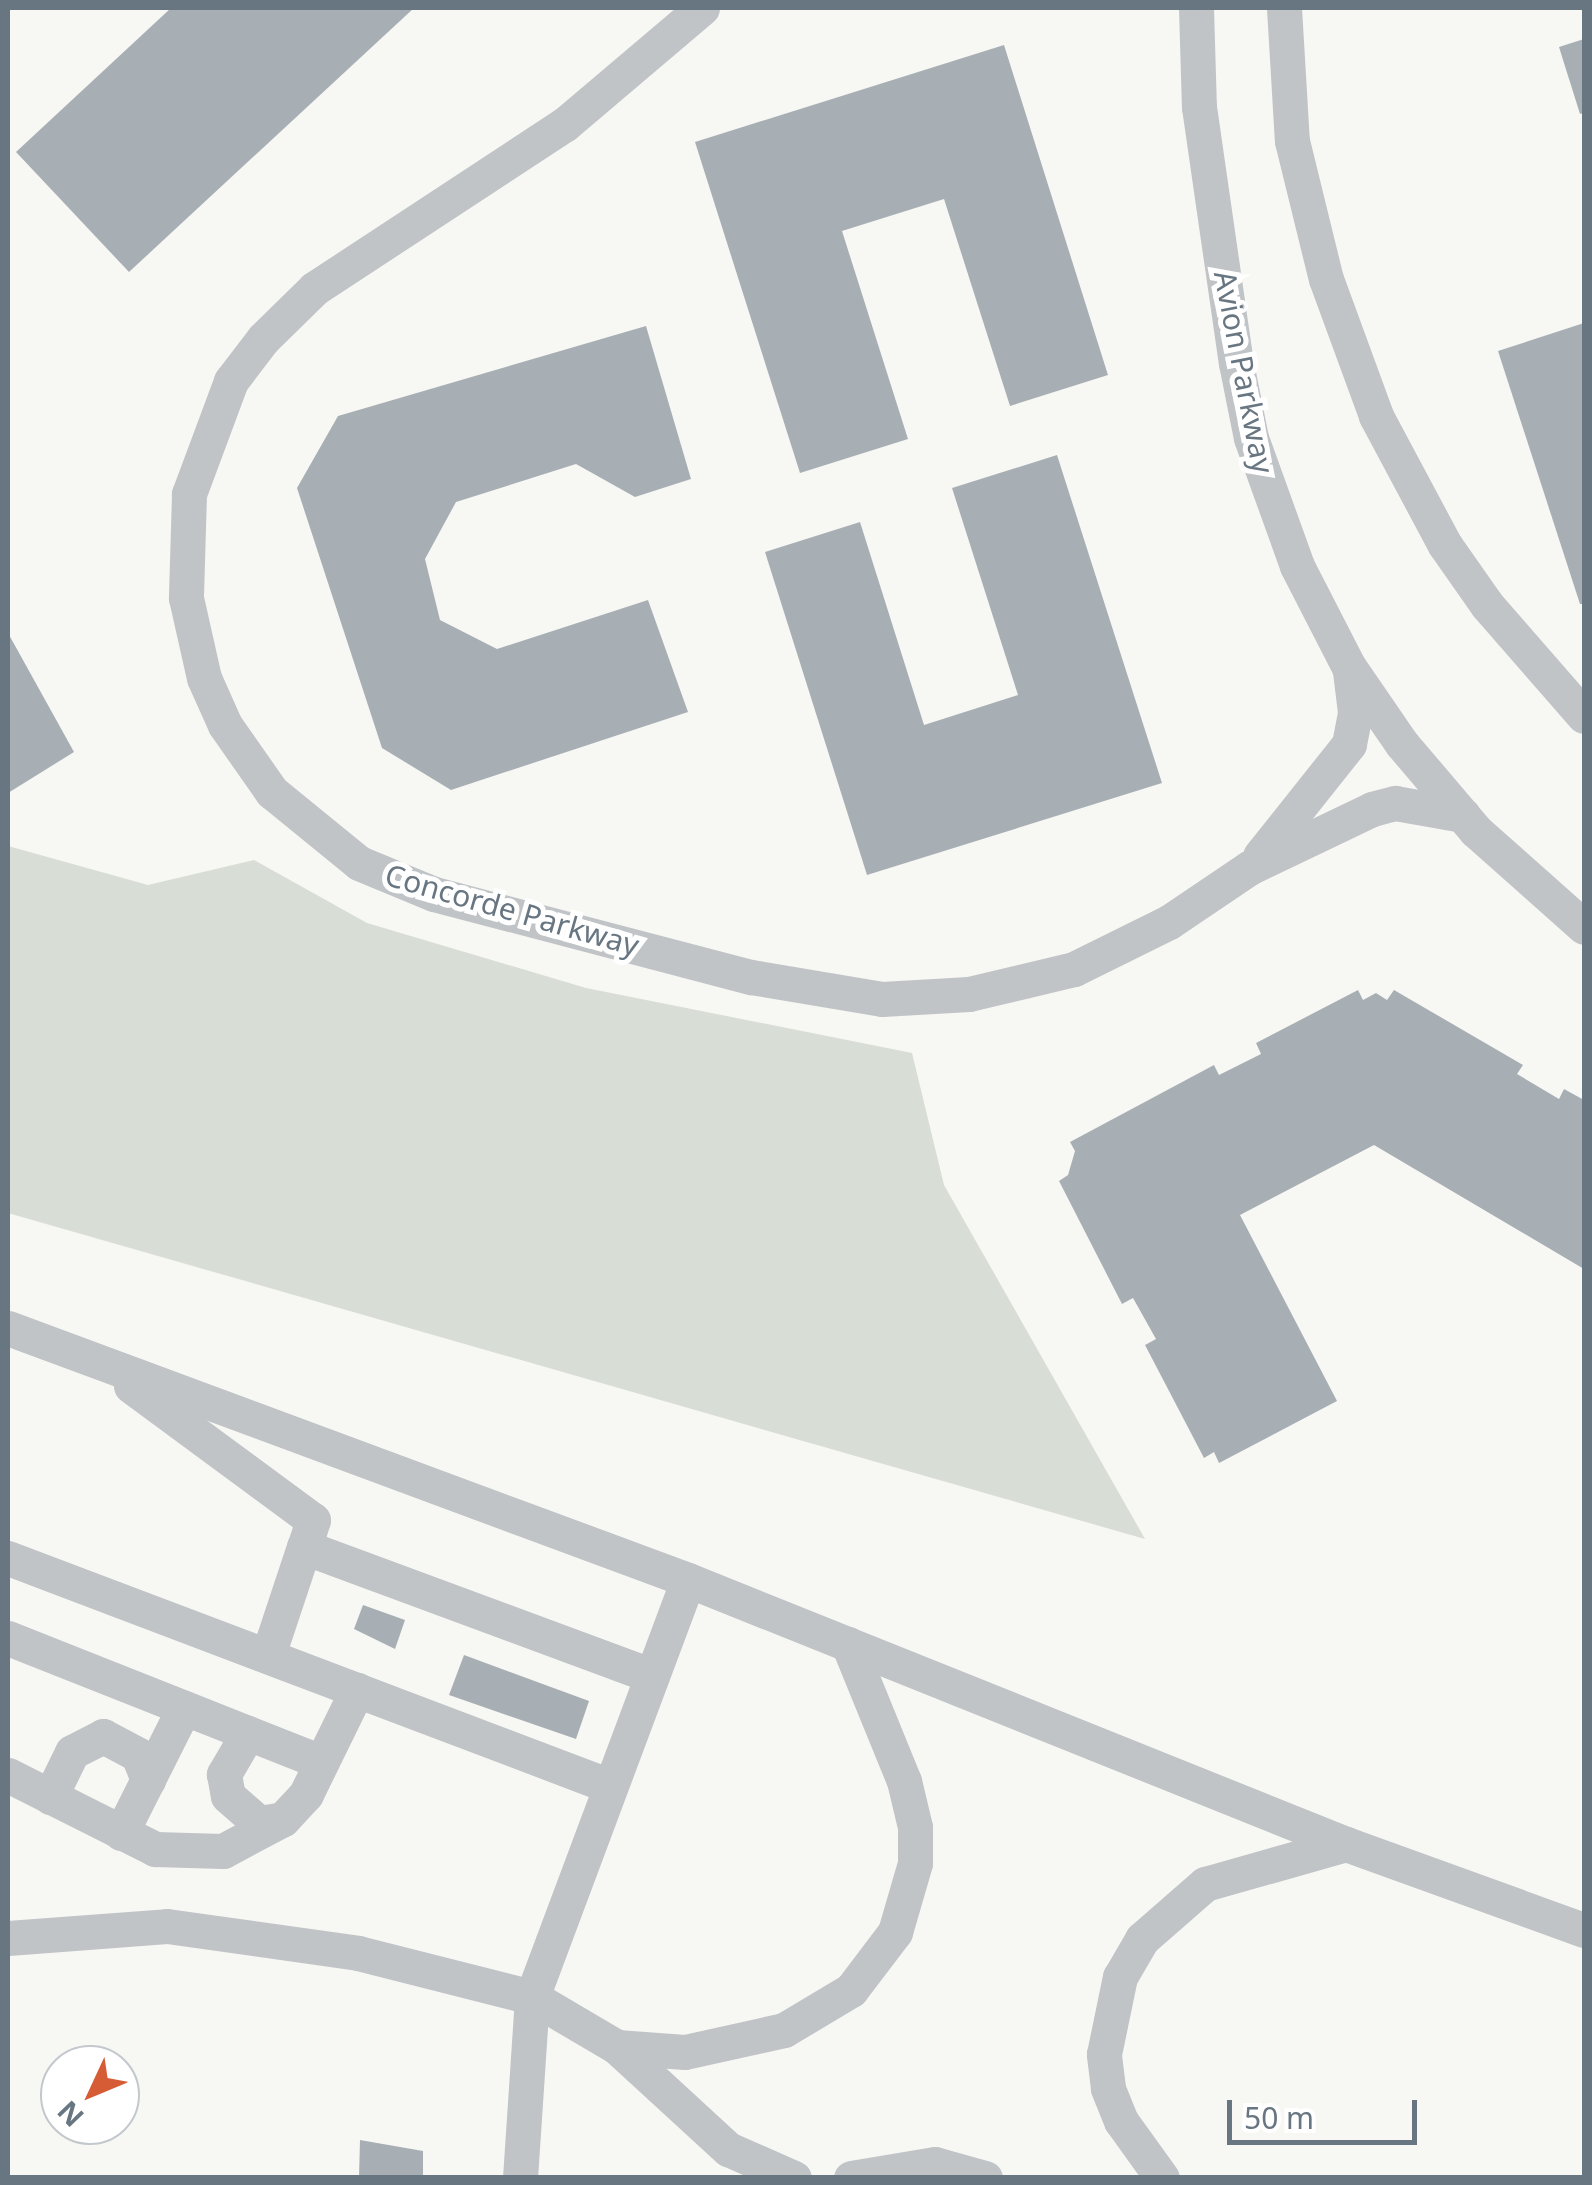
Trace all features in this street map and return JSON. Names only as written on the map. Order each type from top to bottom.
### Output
[{"type":"street","name":"Concorde Parkway","points":[[702,8],[564,124],[314,289],[262,338],[231,381],[198,462],[184,545],[191,630],[204,678],[234,739],[295,816],[388,876],[836,995],[970,994],[1074,968],[1170,922],[1249,868],[1372,809],[1395,803],[1462,815]]},
{"type":"street","name":"Avion Parkway","points":[[1196,8],[1199,107],[1252,438],[1297,566],[1349,667],[1402,744],[1462,815],[1584,927]]},
{"type":"street","points":[[1284,8],[1292,141],[1332,296],[1376,416],[1476,590],[1584,716]]},
{"type":"street","name":"Concorde Parkway","points":[[1249,868],[1330,776],[1349,744],[1355,712],[1349,667]]},
{"type":"street","points":[[8,1328],[688,1580],[1346,1844],[1584,1930]]},
{"type":"street","points":[[99,1362],[313,1520],[268,1656]]},
{"type":"street","points":[[304,1547],[652,1676]]},
{"type":"street","points":[[10,1564],[268,1656],[610,1786]]},
{"type":"street","points":[[520,2178],[532,1997],[688,1580]]},
{"type":"street","points":[[8,1638],[321,1762]]},
{"type":"street","points":[[617,2046],[685,2052],[784,2030],[851,1990],[895,1932],[915,1863],[915,1827],[904,1780],[848,1644]]},
{"type":"street","points":[[8,1776],[155,1849],[192,1855],[224,1851],[283,1819],[306,1794],[357,1690]]},
{"type":"street","points":[[121,1833],[184,1708]]},
{"type":"street","points":[[248,1733],[224,1774],[228,1796],[259,1823],[283,1819]]},
{"type":"street","points":[[50,1797],[72,1752],[103,1736],[138,1755],[148,1780]]},
{"type":"street","points":[[1162,2178],[1121,2122],[1108,2088],[1104,2054],[1120,1977],[1142,1939],[1205,1884],[1346,1844]]},
{"type":"street","points":[[8,1938],[167,1926],[358,1953],[532,1997],[617,2046],[728,2149],[794,2178]]},
{"type":"street","points":[[851,2178],[935,2164],[985,2178]]},
{"type":"shaded area","points":[[8,846],[148,885],[254,860],[367,923],[586,988],[912,1053],[944,1185],[1145,1539],[8,1213]]},
{"type":"building","points":[[171,8],[414,8],[129,272],[16,152]]},
{"type":"building","points":[[1584,39],[1584,113],[1580,114],[1559,47]]},
{"type":"building","points":[[1004,45],[1108,375],[1010,406],[944,199],[842,231],[908,439],[800,473],[695,142]]},
{"type":"building","points":[[1584,323],[1584,604],[1580,604],[1498,351]]},
{"type":"building","points":[[646,326],[691,479],[635,497],[576,464],[456,502],[425,559],[440,620],[497,649],[648,600],[688,712],[451,790],[382,748],[297,488],[338,416]]},
{"type":"building","points":[[1057,455],[1162,783],[867,875],[765,552],[860,522],[924,725],[1018,695],[952,488]]},
{"type":"building","points":[[8,633],[74,752],[8,793]]},
{"type":"building","points":[[1358,990],[1363,1000],[1376,993],[1387,1000],[1394,990],[1523,1065],[1517,1074],[1559,1099],[1564,1089],[1584,1100],[1584,1269],[1374,1145],[1240,1215],[1337,1401],[1219,1463],[1214,1452],[1204,1458],[1145,1345],[1156,1339],[1133,1298],[1122,1304],[1059,1181],[1068,1175],[1075,1151],[1070,1142],[1214,1065],[1219,1075],[1261,1054],[1256,1043]]},
{"type":"building","points":[[363,1605],[405,1620],[395,1649],[354,1629]]},
{"type":"building","points":[[464,1655],[589,1701],[576,1739],[449,1695]]},
{"type":"building","points":[[360,2140],[423,2151],[423,2178],[359,2178]]}]
